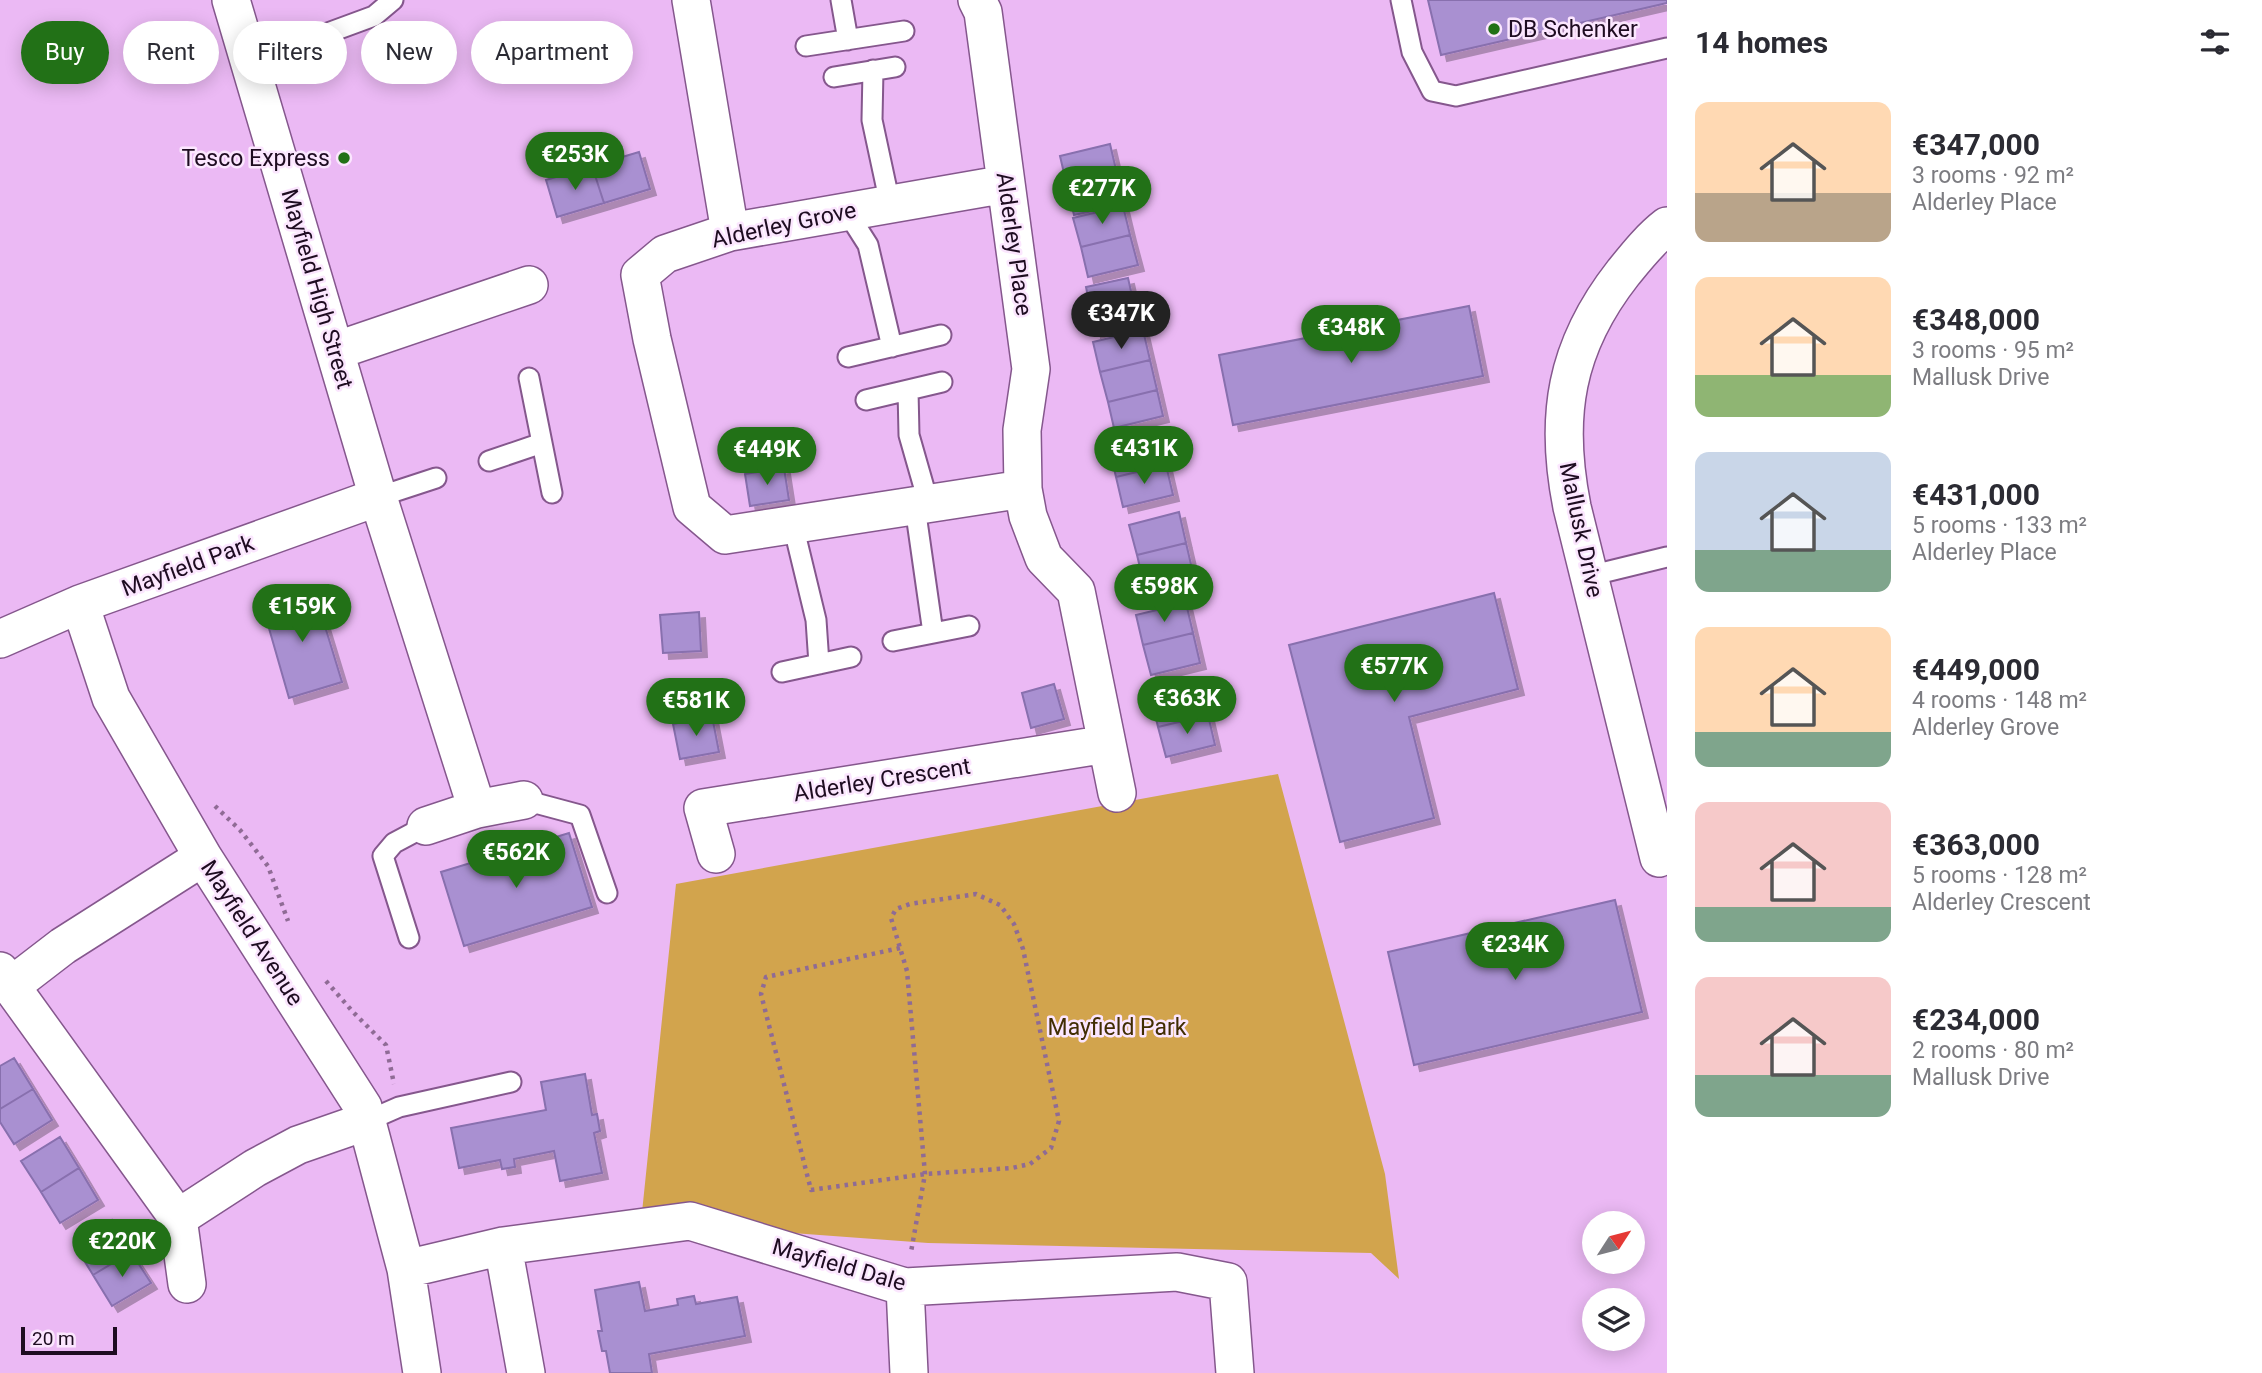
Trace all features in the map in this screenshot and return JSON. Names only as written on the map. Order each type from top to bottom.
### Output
[{"type":"street","name":"Mayfield High Street","points":[[231,0],[237,21]]},
{"type":"street","points":[[691,0],[730,232]]},
{"type":"street","name":"Alderley Place","points":[[977,0],[984,12],[1031,369],[1022,429],[1023,489],[1028,516],[1044,558],[1076,591],[1117,793]]},
{"type":"street","name":"Mayfield High Street","points":[[256,84],[378,498],[477,809]]},
{"type":"street","name":"Alderley Grove","points":[[793,525],[724,535],[692,508],[652,339],[640,275],[665,254],[730,232],[1006,184]]},
{"type":"street","name":"Mallusk Drive","points":[[1659,858],[1564,468],[1563,419],[1570,372],[1588,327],[1609,291],[1634,258],[1667,226]]},
{"type":"street","points":[[335,351],[529,285]]},
{"type":"street","points":[[793,525],[1023,489]]},
{"type":"street","name":"Mayfield Park","points":[[0,639],[80,604],[378,498]]},
{"type":"street","name":"Mayfield Avenue","points":[[80,604],[111,698],[203,857],[363,1107],[383,1114],[422,1373]]},
{"type":"street","name":"Alderley Crescent","points":[[716,854],[703,808],[1107,744]]},
{"type":"street","points":[[426,826],[477,809],[524,800]]},
{"type":"street","points":[[187,1284],[178,1218],[5,978],[63,946],[203,857]]},
{"type":"street","points":[[178,1218],[255,1168],[299,1145],[383,1114]]},
{"type":"street","name":"Mayfield Dale","points":[[406,1269],[503,1246],[690,1221],[905,1287],[1177,1272],[1228,1282],[1235,1373]]},
{"type":"street","points":[[503,1246],[526,1373]]},
{"type":"street","points":[[905,1287],[909,1373]]},
{"type":"lane","points":[[347,26],[374,16],[393,0]]},
{"type":"lane","points":[[841,0],[848,40]]},
{"type":"lane","points":[[1401,0],[1412,52],[1432,90],[1456,96],[1667,48]]},
{"type":"lane","points":[[806,46],[904,31]]},
{"type":"lane","points":[[834,77],[895,66]]},
{"type":"lane","points":[[873,70],[872,120],[890,204]]},
{"type":"lane","points":[[847,212],[868,245],[892,347]]},
{"type":"lane","points":[[848,357],[941,335]]},
{"type":"lane","points":[[528,378],[552,493]]},
{"type":"lane","points":[[866,400],[942,382]]},
{"type":"lane","points":[[908,390],[909,435],[922,506],[933,633]]},
{"type":"lane","points":[[489,461],[542,443]]},
{"type":"lane","points":[[378,498],[436,478]]},
{"type":"lane","points":[[793,525],[816,620],[819,664]]},
{"type":"lane","points":[[1589,576],[1667,557]]},
{"type":"lane","points":[[893,641],[969,626]]},
{"type":"lane","points":[[782,672],[851,657]]},
{"type":"lane","points":[[524,800],[580,815],[607,893]]},
{"type":"lane","points":[[409,938],[383,856],[394,843],[426,826]]},
{"type":"lane","points":[[383,1114],[511,1082]]},
{"type":"path","points":[[211,801],[240,830],[268,866],[294,932]]},
{"type":"path","points":[[900,948],[766,977],[761,994],[811,1190],[925,1174],[1012,1168],[1030,1164],[1051,1149],[1059,1121],[1023,949],[1014,924],[1000,905],[976,894],[910,904],[896,909],[891,918],[907,971],[925,1174],[905,1287]]},
{"type":"path","points":[[320,974],[386,1045],[383,1114]]},
{"type":"green space","name":"Mayfield Park","points":[[1278,774],[1385,1174],[1399,1279],[1371,1253],[928,1243],[641,1222],[676,884]]},
{"type":"building","name":"DB Schenker","points":[[1428,0],[1667,0],[1667,3],[1441,55]]},
{"type":"building","points":[[1110,144],[1117,174],[1067,186],[1060,156]]},
{"type":"building","points":[[639,152],[650,189],[604,203],[592,166]]},
{"type":"building","points":[[592,166],[604,203],[557,217],[546,180]]},
{"type":"building","points":[[1117,174],[1124,204],[1074,215],[1067,186]]},
{"type":"building","points":[[1123,206],[1130,235],[1081,247],[1073,218]]},
{"type":"building","points":[[1130,235],[1138,265],[1088,277],[1081,247]]},
{"type":"building","points":[[1128,278],[1138,322],[1095,332],[1086,287]]},
{"type":"building","points":[[1469,306],[1483,376],[1233,425],[1219,355]]},
{"type":"building","points":[[1143,330],[1150,360],[1100,372],[1093,342]]},
{"type":"building","points":[[1150,360],[1157,390],[1108,402],[1100,372]]},
{"type":"building","points":[[1157,390],[1163,416],[1114,428],[1108,402]]},
{"type":"building","points":[[1159,435],[1166,465],[1116,477],[1109,447]]},
{"type":"building","points":[[1166,465],[1173,495],[1123,507],[1116,477]]},
{"type":"building","points":[[784,468],[789,500],[750,506],[745,474]]},
{"type":"building","points":[[1179,512],[1186,543],[1137,555],[1129,525]]},
{"type":"building","points":[[1186,543],[1193,573],[1144,584],[1137,555]]},
{"type":"building","points":[[296,586],[301,601],[316,597],[342,682],[289,698],[264,611],[282,605],[278,591]]},
{"type":"building","points":[[1494,593],[1518,689],[1409,717],[1434,818],[1340,842],[1289,645]]},
{"type":"building","points":[[1186,603],[1193,633],[1143,645],[1136,615]]},
{"type":"building","points":[[699,612],[701,651],[663,653],[660,615]]},
{"type":"building","points":[[1193,633],[1200,663],[1151,675],[1143,645]]},
{"type":"building","points":[[1054,684],[1064,719],[1031,728],[1022,693]]},
{"type":"building","points":[[1201,685],[1208,715],[1158,727],[1151,697]]},
{"type":"building","points":[[1208,715],[1215,745],[1166,757],[1158,727]]},
{"type":"building","points":[[712,716],[719,752],[680,759],[673,724]]},
{"type":"building","points":[[569,833],[592,907],[464,946],[441,872]]},
{"type":"building","points":[[1615,900],[1642,1012],[1414,1065],[1388,952]]},
{"type":"building","points":[[14,1058],[33,1089],[0,1109],[0,1066]]},
{"type":"building","points":[[585,1074],[592,1115],[597,1114],[600,1131],[594,1133],[602,1173],[560,1181],[554,1151],[514,1159],[515,1167],[502,1169],[500,1160],[459,1168],[451,1128],[546,1110],[541,1082]]},
{"type":"building","points":[[33,1089],[52,1120],[14,1144],[0,1122],[0,1109]]},
{"type":"building","points":[[60,1137],[79,1168],[41,1192],[21,1161]]},
{"type":"building","points":[[79,1168],[98,1200],[60,1223],[41,1192]]},
{"type":"building","points":[[112,1220],[131,1252],[93,1275],[74,1244]]},
{"type":"building","points":[[131,1252],[151,1283],[112,1306],[93,1275]]},
{"type":"building","points":[[639,1282],[645,1311],[678,1305],[677,1299],[694,1296],[696,1304],[737,1297],[745,1336],[649,1354],[652,1373],[610,1373],[606,1351],[602,1351],[598,1331],[602,1331],[595,1290]]},
{"type":"place","name":"DB Schenker","points":[[1494,29]]},
{"type":"place","name":"Tesco Express","points":[[344,158]]}]
